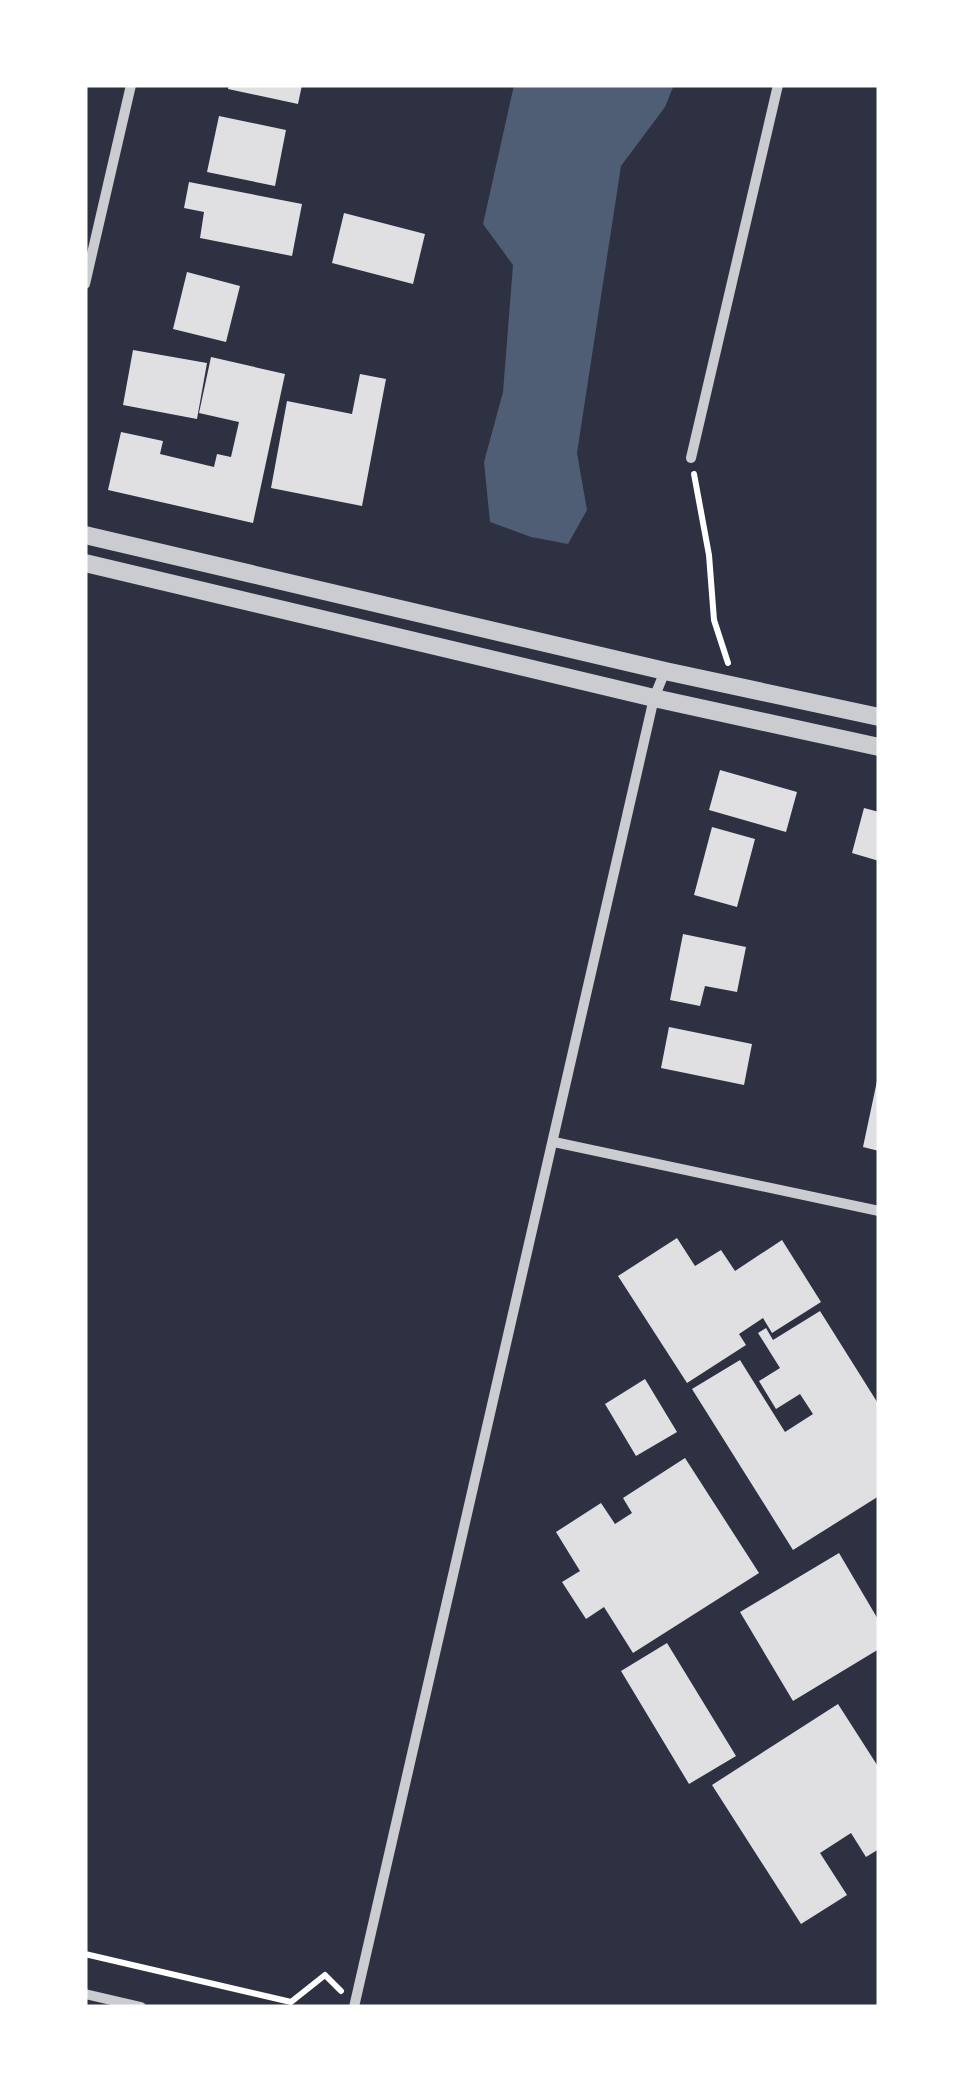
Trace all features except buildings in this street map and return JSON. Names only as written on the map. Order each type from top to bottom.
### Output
[{"type":"street","points":[[85,284],[131,85]]},
{"type":"street","points":[[691,458],[778,85]]},
{"type":"street","points":[[85,535],[879,717]]},
{"type":"street","points":[[85,562],[654,698],[879,747]]},
{"type":"street","points":[[354,2007],[654,698],[665,671]]},
{"type":"street","points":[[554,1142],[879,1211]]},
{"type":"street","points":[[85,1994],[141,2007]]},
{"type":"path","points":[[691,458],[709,555],[714,620],[728,663]]},
{"type":"path","points":[[85,1954],[291,2002],[325,1975],[354,2007]]},
{"type":"water","points":[[514,85],[674,85],[665,107],[621,166],[577,453],[587,510],[568,544],[531,537],[490,522],[484,462],[503,392],[513,265],[483,224]]}]
